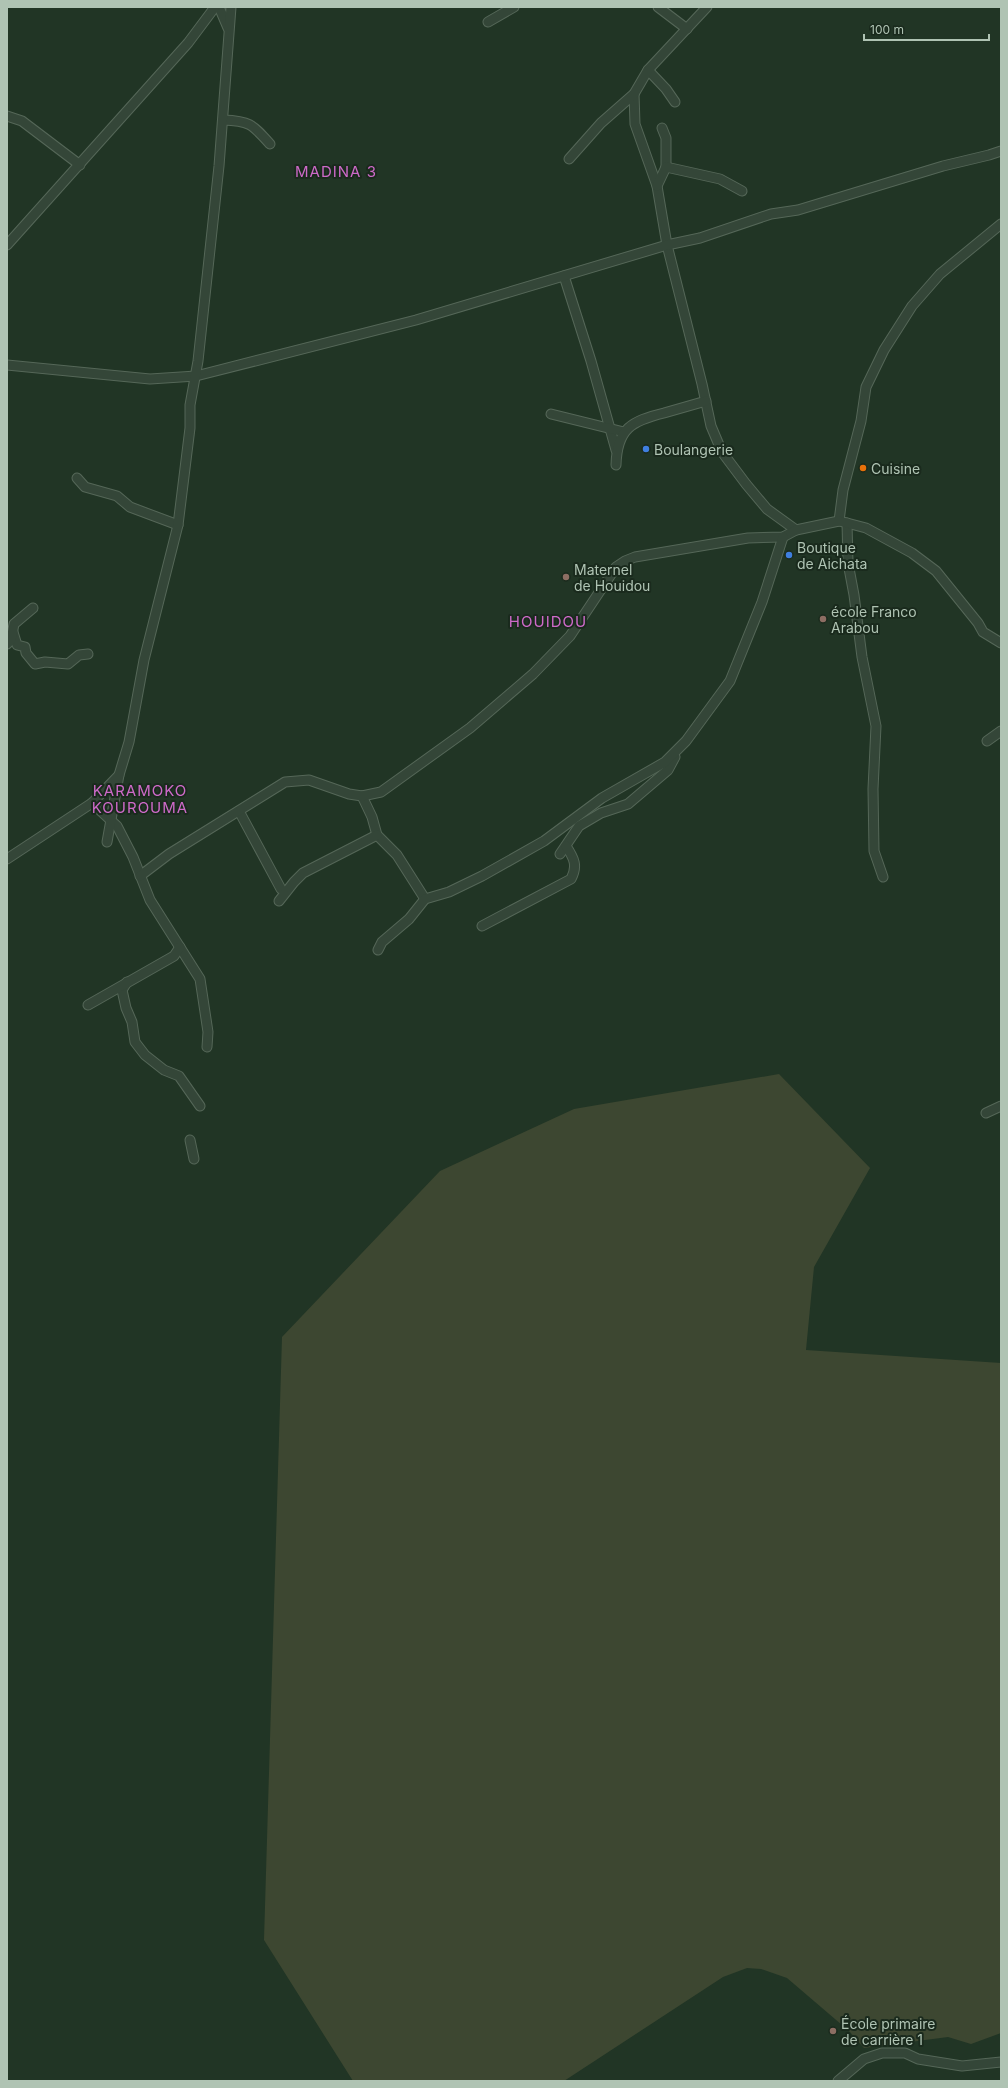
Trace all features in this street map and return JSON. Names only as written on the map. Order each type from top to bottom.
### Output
[{"type":"street","points":[[7,245],[188,44],[215,7]]},
{"type":"street","points":[[220,7],[229,31]]},
{"type":"street","points":[[107,842],[119,775],[129,742],[144,660],[178,525],[190,428],[190,405],[196,376],[223,120],[231,7]]},
{"type":"street","points":[[488,22],[514,7]]},
{"type":"street","points":[[658,7],[687,29]]},
{"type":"street","points":[[569,159],[601,123],[634,94],[648,70],[707,7]]},
{"type":"street","points":[[648,70],[666,89],[674,102]]},
{"type":"street","points":[[634,94],[635,124],[657,186],[667,245],[711,426],[722,452],[767,509],[796,530]]},
{"type":"street","points":[[7,116],[22,121],[80,165]]},
{"type":"street","points":[[223,120],[244,121],[254,127],[270,144]]},
{"type":"street","points":[[657,186],[666,167],[666,138],[662,128]]},
{"type":"street","points":[[7,365],[150,379],[196,376],[416,320],[667,245],[700,238],[771,214],[798,210],[943,166],[989,156],[1001,151]]},
{"type":"street","points":[[666,167],[720,179],[742,191]]},
{"type":"street","points":[[883,877],[874,851],[873,789],[876,726],[862,657],[854,595],[848,563],[843,522],[843,490],[861,421],[866,387],[884,350],[912,306],[940,274],[1001,224]]},
{"type":"street","points":[[564,276],[591,361],[610,428],[616,450],[616,465]]},
{"type":"street","points":[[616,450],[624,432],[639,419],[706,401]]},
{"type":"street","points":[[551,414],[624,432]]},
{"type":"street","points":[[77,478],[84,486],[117,496],[130,508],[178,525]]},
{"type":"street","points":[[140,876],[169,854],[285,782],[309,780],[349,794],[362,796],[381,792],[470,728],[533,674],[570,636],[616,567],[635,557],[748,538],[783,537],[796,530],[843,522],[866,528],[885,538],[912,553],[936,571],[978,623],[983,632],[1001,643]]},
{"type":"street","points":[[560,854],[579,826],[600,813],[628,804],[668,770],[683,744],[730,681],[762,602],[783,537]]},
{"type":"street","points":[[7,644],[11,640],[14,624],[33,608]]},
{"type":"street","points":[[13,632],[17,645],[25,647],[26,653],[35,664],[46,662],[68,664],[79,655],[88,654]]},
{"type":"street","points":[[988,741],[1001,731]]},
{"type":"street","points":[[378,950],[382,942],[409,919],[425,899],[449,892],[476,879],[544,841],[602,798],[658,768],[683,744]]},
{"type":"street","points":[[7,859],[92,803],[119,775]]},
{"type":"street","points":[[362,796],[372,817],[377,834],[397,855],[425,899]]},
{"type":"street","points":[[92,803],[117,826],[150,900],[200,979],[208,1032],[208,1047]]},
{"type":"street","points":[[239,811],[281,889]]},
{"type":"street","points":[[279,902],[303,873],[377,834]]},
{"type":"street","points":[[482,926],[571,879],[574,872],[575,859],[566,846]]},
{"type":"street","points":[[88,1004],[174,956],[180,947]]},
{"type":"street","points":[[127,982],[122,990],[126,1008],[132,1022],[135,1042],[145,1055],[164,1070],[179,1076],[200,1106]]},
{"type":"street","points":[[986,1114],[1001,1106]]},
{"type":"street","points":[[190,1140],[194,1159]]},
{"type":"street","points":[[838,2081],[864,2059],[882,2052],[905,2053],[918,2059],[962,2066],[1001,2062]]},
{"type":"green space","points":[[779,1074],[870,1168],[814,1267],[806,1350],[1001,1363],[1001,2033],[971,2044],[948,2037],[864,2048],[849,2031],[787,1978],[761,1969],[747,1968],[723,1977],[564,2081],[353,2081],[264,1940],[282,1337],[440,1171],[574,1109]]},
{"type":"place","name":"Boulangerie","points":[[646,449]]},
{"type":"place","name":"Cuisine","points":[[863,468]]},
{"type":"place","name":"Boutique de Aichata","points":[[789,555]]},
{"type":"place","name":"Maternel de Houidou","points":[[566,577]]},
{"type":"place","name":"école Franco Arabou","points":[[823,619]]},
{"type":"place","name":"École primaire de carrière 1","points":[[833,2031]]},
{"type":"district","name":"MADINA 3","points":[[336,171]]},
{"type":"district","name":"HOUIDOU","points":[[548,621]]},
{"type":"district","name":"KARAMOKO KOUROUMA","points":[[140,798]]}]
